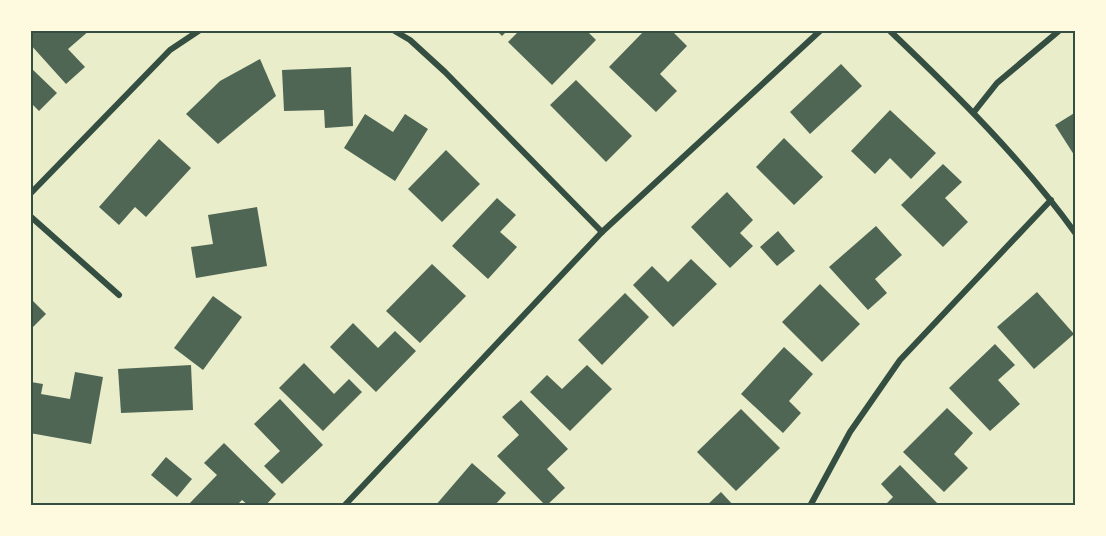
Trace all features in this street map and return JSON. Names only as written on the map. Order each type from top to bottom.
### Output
[{"type":"street","points":[[30,194],[170,50],[200,30]]},
{"type":"street","points":[[393,30],[410,40],[445,72],[602,232]]},
{"type":"street","points":[[344,506],[602,232],[821,30]]},
{"type":"street","points":[[889,30],[974,112],[1051,200],[1076,234]]},
{"type":"street","points":[[974,112],[997,83],[1060,30]]},
{"type":"street","points":[[810,506],[850,432],[900,360],[1051,200]]},
{"type":"street","points":[[30,216],[119,295]]},
{"type":"building","points":[[33,30],[90,30],[68,49],[85,67],[66,84],[30,44],[30,32]]},
{"type":"building","points":[[496,30],[508,30],[502,36]]},
{"type":"building","points":[[520,30],[586,30],[596,40],[552,85],[508,42]]},
{"type":"building","points":[[645,30],[671,30],[687,46],[660,74],[677,91],[656,112],[609,67]]},
{"type":"building","points":[[260,59],[276,96],[218,144],[186,114],[220,81]]},
{"type":"building","points":[[841,64],[862,86],[810,134],[790,112]]},
{"type":"building","points":[[30,67],[57,93],[39,111],[30,102]]},
{"type":"building","points":[[351,67],[353,126],[325,128],[324,110],[284,111],[282,70]]},
{"type":"building","points":[[576,80],[632,136],[606,162],[550,105]]},
{"type":"building","points":[[890,110],[936,153],[911,179],[890,158],[875,174],[851,151]]},
{"type":"building","points":[[1076,112],[1076,158],[1055,125]]},
{"type":"building","points":[[365,114],[393,132],[405,114],[428,129],[395,181],[344,148]]},
{"type":"building","points":[[784,138],[823,177],[794,205],[756,167]]},
{"type":"building","points":[[159,139],[191,168],[146,217],[135,207],[119,225],[99,207]]},
{"type":"building","points":[[446,150],[480,184],[442,222],[408,189]]},
{"type":"building","points":[[943,164],[962,182],[945,198],[968,222],[943,247],[901,205]]},
{"type":"building","points":[[727,192],[753,220],[740,233],[753,246],[730,268],[691,227]]},
{"type":"building","points":[[497,198],[516,215],[500,232],[517,247],[488,279],[452,246]]},
{"type":"building","points":[[257,207],[267,266],[196,278],[191,247],[213,244],[208,215]]},
{"type":"building","points":[[876,226],[902,255],[875,279],[887,293],[868,310],[829,267]]},
{"type":"building","points":[[778,231],[795,251],[777,266],[760,247]]},
{"type":"building","points":[[691,259],[717,284],[673,327],[633,285],[652,266],[668,282]]},
{"type":"building","points":[[432,264],[466,296],[420,343],[386,311]]},
{"type":"building","points":[[820,284],[860,324],[822,362],[782,322]]},
{"type":"building","points":[[1037,292],[1074,334],[1034,369],[997,327]]},
{"type":"building","points":[[625,293],[649,317],[602,365],[578,340]]},
{"type":"building","points":[[213,296],[242,317],[203,370],[174,348]]},
{"type":"building","points":[[30,298],[46,314],[30,330]]},
{"type":"building","points":[[353,323],[378,348],[395,331],[416,351],[376,392],[330,347]]},
{"type":"building","points":[[995,344],[1015,365],[998,380],[1020,404],[990,431],[949,388]]},
{"type":"building","points":[[784,347],[813,374],[789,401],[801,413],[783,433],[741,394]]},
{"type":"building","points":[[304,363],[334,394],[349,379],[362,392],[323,431],[279,388]]},
{"type":"building","points":[[191,365],[193,410],[121,413],[118,369]]},
{"type":"building","points":[[587,365],[612,389],[570,431],[530,392],[547,375],[562,389]]},
{"type":"building","points":[[75,372],[103,377],[91,444],[30,433],[31,382],[43,384],[41,394],[70,399]]},
{"type":"building","points":[[280,399],[323,445],[282,484],[264,466],[280,451],[254,424]]},
{"type":"building","points":[[521,400],[568,449],[547,469],[565,488],[546,506],[497,456],[519,435],[502,417]]},
{"type":"building","points":[[947,408],[973,433],[954,454],[968,468],[944,492],[903,452]]},
{"type":"building","points":[[741,409],[780,448],[736,491],[697,452]]},
{"type":"building","points":[[224,443],[276,494],[265,506],[249,506],[242,500],[236,506],[187,506],[217,475],[204,463]]},
{"type":"building","points":[[166,457],[192,479],[177,497],[151,475]]},
{"type":"building","points":[[472,463],[506,493],[494,506],[435,506]]},
{"type":"building","points":[[900,465],[940,506],[884,506],[893,497],[881,484]]},
{"type":"building","points":[[721,492],[734,506],[706,506]]}]
